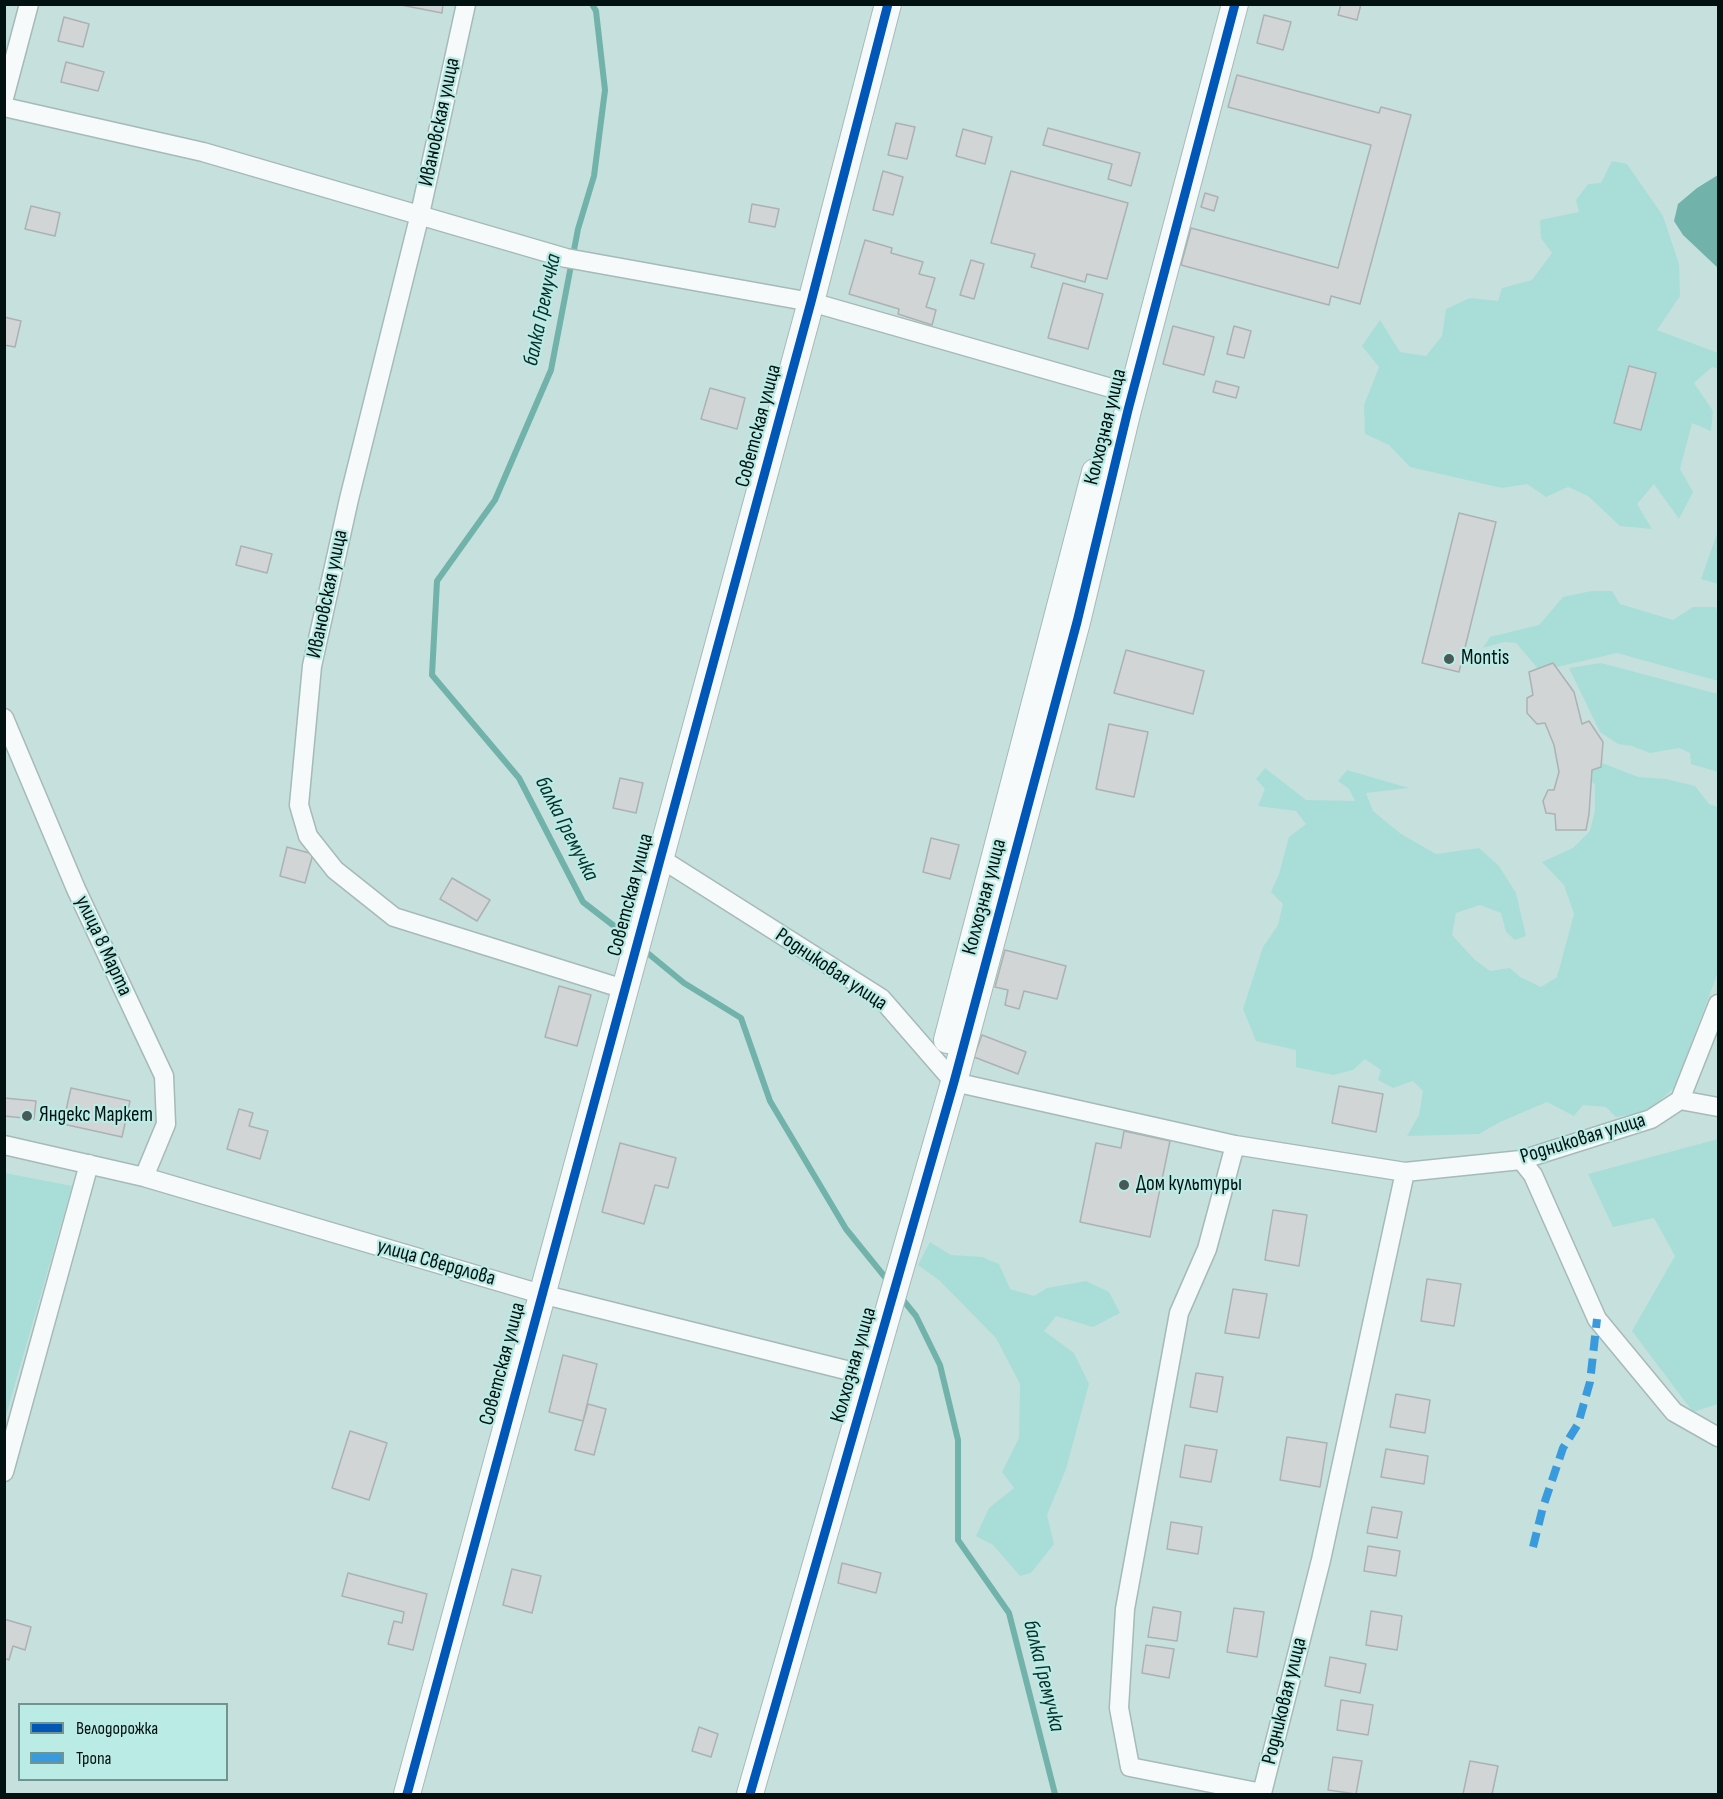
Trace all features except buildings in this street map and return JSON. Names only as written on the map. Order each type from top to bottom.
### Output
[{"type":"street","points":[[4,98],[30,4]]},
{"type":"street","name":"Ивановская улица","points":[[466,4],[420,213],[349,499],[312,666],[299,805],[308,836],[335,870],[394,918],[624,989]]},
{"type":"street","name":"Советская улица","points":[[407,1794],[811,302],[888,4]]},
{"type":"street","name":"Колхозная улица","points":[[750,1794],[900,1273],[949,1077],[1077,622],[1125,392],[1218,4]]},
{"type":"street","name":"Колхозная улица","points":[[1125,392],[1235,4]]},
{"type":"street","points":[[4,107],[203,152],[420,213],[566,258],[811,302],[1125,392]]},
{"type":"street","name":"улица 8 Марта","points":[[4,718],[76,889],[164,1076],[166,1124],[144,1177]]},
{"type":"street","name":"Родниковая улица","points":[[660,858],[881,999],[949,1077],[1235,1145],[1405,1172],[1521,1160],[1651,1119],[1680,1100]]},
{"type":"street","points":[[1719,1004],[1680,1100],[1719,1107]]},
{"type":"street","name":"улица Свердлова","points":[[4,1145],[144,1177],[541,1294],[870,1376]]},
{"type":"street","name":"Родниковая улица","points":[[1235,1145],[1207,1249],[1179,1313],[1125,1609],[1119,1708],[1130,1767],[1262,1793],[1321,1560],[1405,1172]]},
{"type":"street","points":[[1521,1160],[1533,1175],[1597,1319],[1674,1412],[1719,1437]]},
{"type":"street","points":[[4,1472],[89,1164]]},
{"type":"shaded area","points":[[1612,161],[1627,164],[1663,216],[1679,264],[1680,296],[1657,330],[1718,353],[1718,369],[1712,367],[1694,383],[1713,411],[1711,431],[1692,423],[1680,469],[1693,492],[1679,519],[1654,484],[1637,504],[1652,529],[1620,526],[1588,496],[1568,487],[1546,497],[1527,484],[1502,488],[1410,467],[1389,445],[1365,434],[1364,405],[1379,367],[1362,346],[1380,320],[1400,352],[1426,356],[1442,336],[1446,309],[1470,298],[1498,301],[1502,288],[1532,280],[1552,253],[1541,238],[1540,220],[1579,212],[1576,200],[1588,184],[1601,183]]},
{"type":"shaded area","points":[[1718,175],[1718,268],[1683,235],[1674,221],[1678,204],[1697,188]]},
{"type":"shaded area","points":[[1718,531],[1718,584],[1701,579]]},
{"type":"shaded area","points":[[1592,591],[1612,591],[1620,604],[1673,620],[1693,607],[1715,607],[1718,611],[1718,681],[1617,653],[1540,671],[1516,643],[1504,642],[1483,648],[1490,637],[1539,625],[1563,597]]},
{"type":"shaded area","points":[[1601,663],[1718,694],[1718,772],[1691,764],[1690,753],[1679,748],[1650,753],[1632,746],[1618,744],[1600,732],[1569,668]]},
{"type":"shaded area","points":[[1592,759],[1638,777],[1666,779],[1695,786],[1709,804],[1718,807],[1718,972],[1675,1087],[1647,1112],[1616,1117],[1606,1107],[1583,1105],[1574,1116],[1547,1102],[1500,1122],[1479,1134],[1407,1136],[1419,1115],[1423,1091],[1413,1081],[1393,1088],[1378,1080],[1381,1070],[1365,1059],[1353,1070],[1333,1075],[1296,1067],[1296,1050],[1256,1041],[1243,1009],[1263,947],[1278,925],[1283,904],[1271,892],[1279,874],[1289,837],[1306,824],[1296,811],[1258,806],[1265,789],[1256,779],[1265,768],[1306,800],[1355,801],[1349,789],[1338,781],[1347,770],[1409,788],[1366,793],[1373,811],[1401,834],[1436,854],[1479,848],[1499,866],[1516,893],[1526,936],[1515,940],[1506,932],[1501,913],[1480,905],[1456,913],[1452,935],[1475,960],[1490,971],[1510,968],[1520,977],[1541,987],[1557,977],[1574,914],[1564,885],[1542,862],[1573,848],[1590,831],[1595,810],[1595,785],[1585,775]]},
{"type":"shaded area","points":[[1718,1139],[1718,1404],[1693,1412],[1632,1331],[1675,1256],[1654,1218],[1613,1227],[1588,1174]]},
{"type":"shaded area","points":[[4,1173],[72,1186],[5,1419]]},
{"type":"shaded area","points":[[930,1242],[951,1255],[982,1257],[999,1264],[1010,1289],[1034,1296],[1047,1288],[1086,1281],[1109,1292],[1120,1313],[1093,1327],[1056,1316],[1044,1331],[1074,1353],[1089,1384],[1066,1469],[1047,1515],[1054,1544],[1031,1573],[1020,1576],[993,1545],[976,1536],[989,1508],[1014,1488],[1002,1472],[1019,1438],[1020,1384],[996,1338],[939,1280],[918,1265]]},
{"type":"waterway","name":"балка Гремучка","points":[[592,4],[596,11],[605,90],[594,176],[578,229],[551,370],[495,500],[437,581],[432,675],[519,778],[583,902],[631,939]]},
{"type":"waterway","name":"балка Гремучка","points":[[644,950],[684,983],[741,1018],[770,1101],[846,1229],[889,1282]]},
{"type":"waterway","name":"балка Гремучка","points":[[899,1295],[916,1316],[940,1365],[958,1440],[958,1540],[1009,1613],[1055,1794]]},
{"type":"marked path","points":[[1533,1547],[1543,1507],[1563,1448],[1578,1424],[1590,1382],[1597,1319]]},
{"type":"cycle path","points":[[407,1794],[811,302],[888,4]]},
{"type":"cycle path","points":[[750,1794],[954,1082],[1077,622],[1128,410],[1235,4]]},
{"type":"place","name":"Montis","points":[[1449,659]]},
{"type":"place","name":"Яндекс Маркет","points":[[27,1116]]},
{"type":"place","name":"Дом культуры","points":[[1124,1185]]}]
